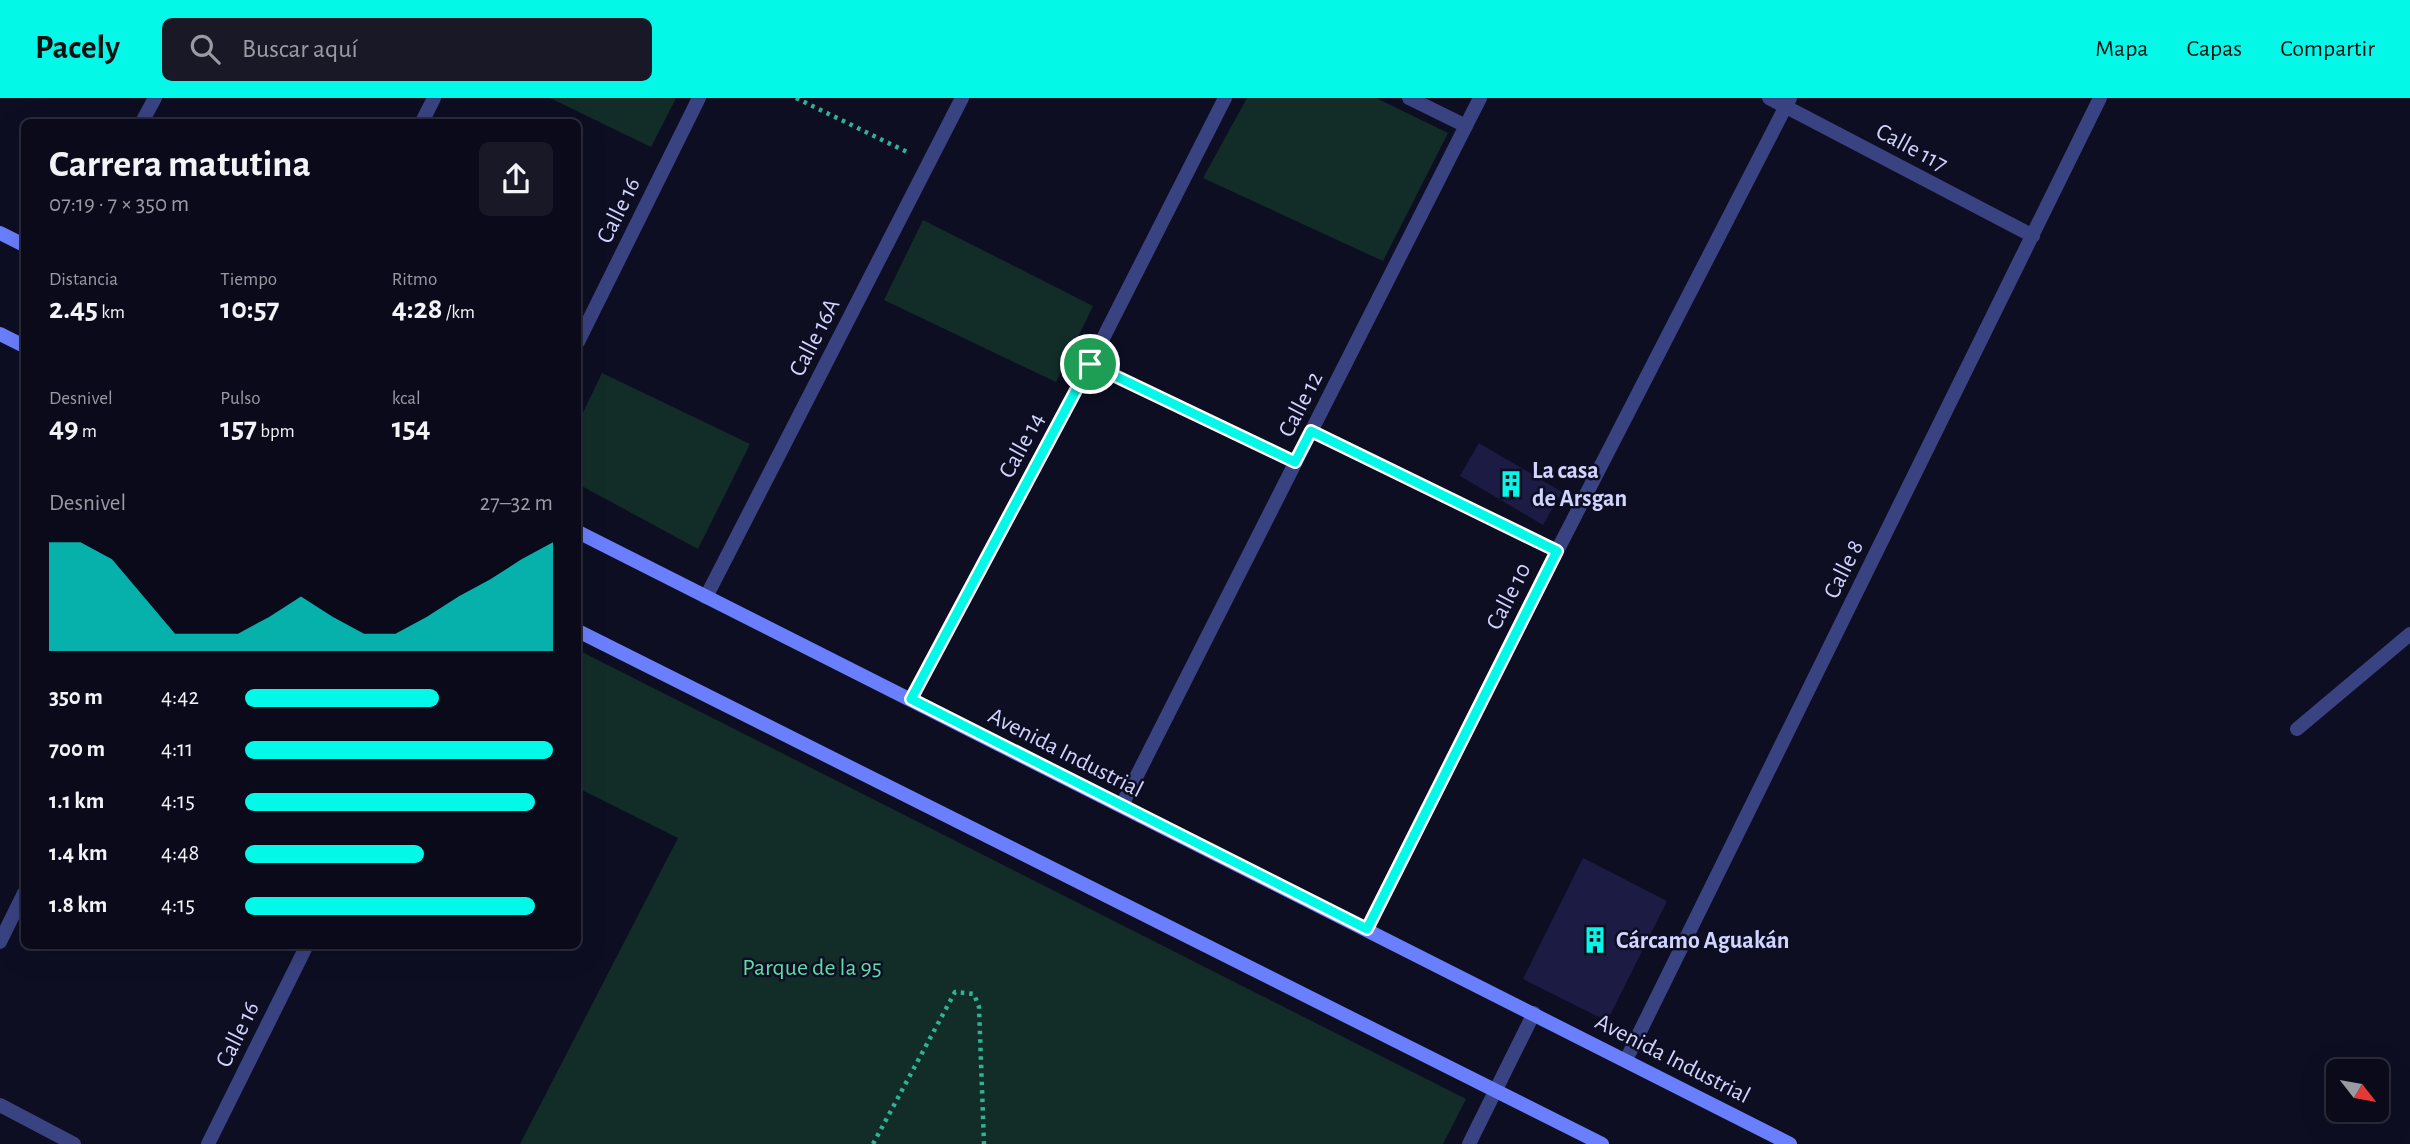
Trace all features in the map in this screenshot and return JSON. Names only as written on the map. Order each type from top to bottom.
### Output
[{"type":"street","points":[[144,119],[155,98]]},
{"type":"street","points":[[424,119],[434,98]]},
{"type":"street","name":"Calle 16","points":[[581,336],[699,98]]},
{"type":"street","name":"Calle 16A","points":[[706,597],[962,98]]},
{"type":"street","name":"Calle 14","points":[[911,699],[1090,364],[1225,98]]},
{"type":"street","points":[[1409,98],[1465,126]]},
{"type":"street","name":"Calle 12","points":[[1122,805],[1480,98]]},
{"type":"street","name":"Calle 117","points":[[1769,98],[1788,102],[2033,236]]},
{"type":"street","name":"Calle 8","points":[[1626,1060],[2100,98]]},
{"type":"street","name":"Calle 10","points":[[1367,929],[1557,551],[1788,102]]},
{"type":"street","points":[[0,233],[21,244]]},
{"type":"street","points":[[2,339],[21,345]]},
{"type":"street","name":"Avenida Industrial","points":[[581,534],[1790,1144]]},
{"type":"street","points":[[581,632],[1497,1089],[1602,1144]]},
{"type":"street","points":[[2297,729],[2408,640]]},
{"type":"street","points":[[0,942],[21,898]]},
{"type":"street","name":"Calle 16","points":[[208,1144],[305,949]]},
{"type":"street","points":[[1469,1144],[1534,1013]]},
{"type":"street","points":[[0,1105],[74,1144]]},
{"type":"path","points":[[796,98],[930,163]]},
{"type":"path","points":[[1090,364],[1295,462]]},
{"type":"path","points":[[1311,431],[1557,551]]},
{"type":"path","points":[[873,1144],[955,992],[974,994],[979,1007],[984,1144]]},
{"type":"green space","points":[[550,98],[676,98],[651,147]]},
{"type":"green space","points":[[1247,98],[1376,98],[1448,133],[1383,261],[1203,178]]},
{"type":"green space","points":[[923,220],[1093,306],[1056,382],[884,300]]},
{"type":"green space","points":[[602,373],[750,444],[698,549],[581,486],[581,417]]},
{"type":"green space","name":"Parque de la 95","points":[[581,652],[1466,1099],[1443,1144],[520,1144],[678,838],[581,790]]},
{"type":"building","name":"La casa de Arsgan","points":[[1479,443],[1562,492],[1543,525],[1460,476]]},
{"type":"building","name":"Cárcamo Aguakán","points":[[1583,858],[1667,901],[1607,1021],[1523,979]]},
{"type":"place","name":"La casa de Arsgan","points":[[1511,484]]},
{"type":"place","name":"Cárcamo Aguakán","points":[[1595,940]]},
{"type":"route","points":[[1090,364],[1295,462],[1311,431],[1557,551],[1367,929],[911,699],[1090,364]]}]
